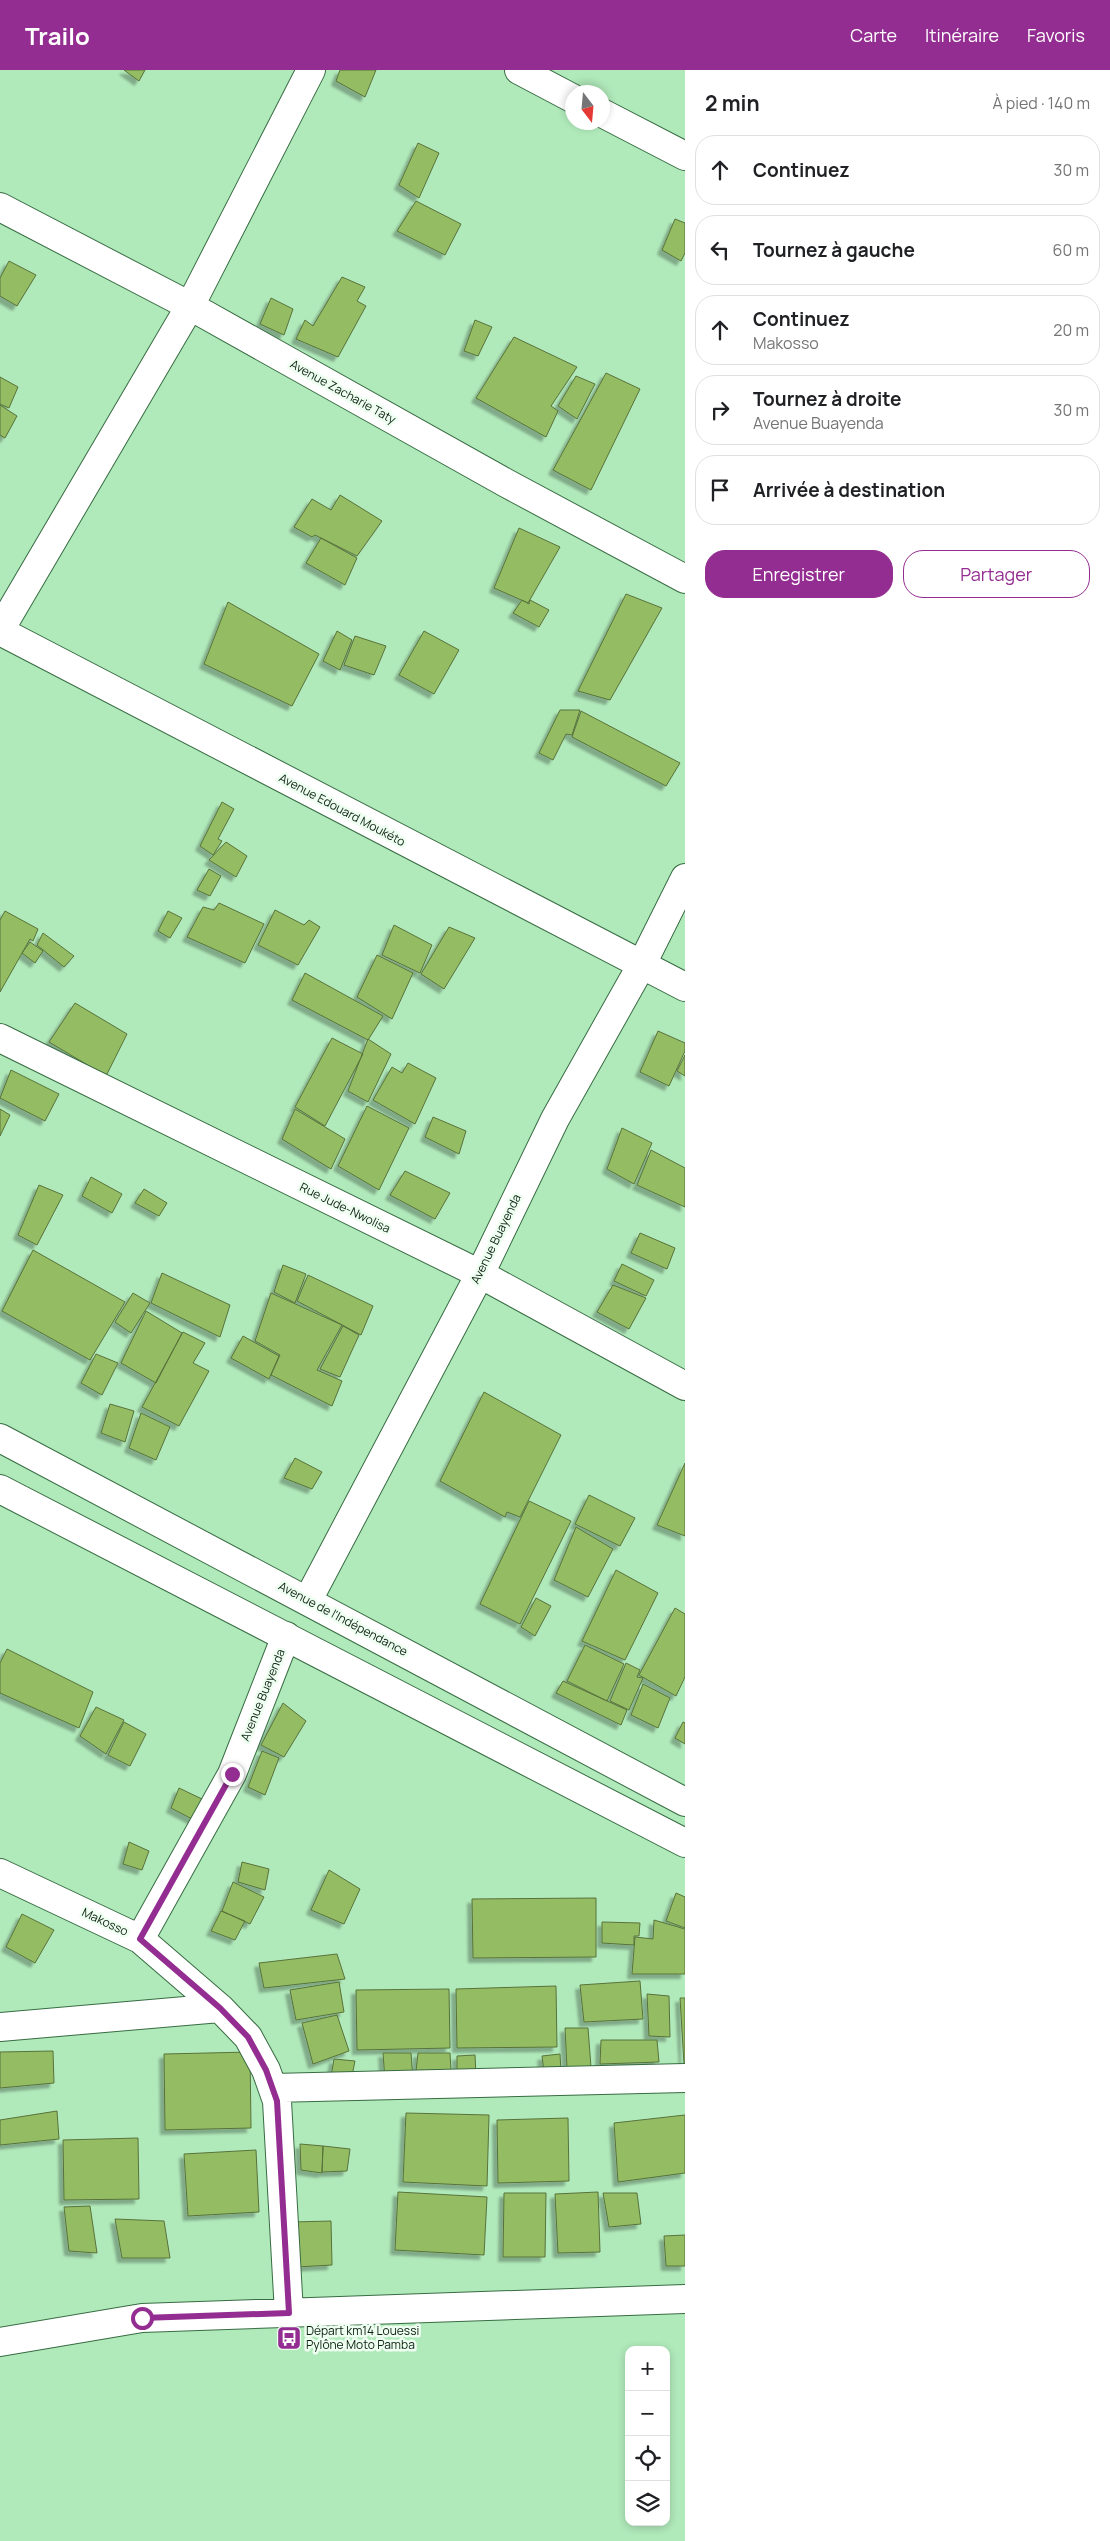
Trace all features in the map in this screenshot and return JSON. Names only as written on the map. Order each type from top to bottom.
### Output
[{"type":"street","points":[[0,631],[190,306],[311,70]]},
{"type":"street","points":[[519,70],[565,94]]},
{"type":"street","points":[[610,118],[685,156]]},
{"type":"street","name":"Avenue Zacharie Taty","points":[[0,207],[190,306],[506,483],[685,579]]},
{"type":"street","name":"Avenue Edouard Moukéto","points":[[0,631],[641,966],[685,987]]},
{"type":"street","name":"Avenue Buayenda","points":[[308,1600],[480,1274],[555,1119],[641,966],[685,878]]},
{"type":"street","name":"Rue Jude-Nwolisa","points":[[0,1038],[480,1274],[685,1386]]},
{"type":"street","name":"Avenue de l'Indépendance","points":[[0,1438],[685,1802]]},
{"type":"street","points":[[0,1489],[685,1843]]},
{"type":"street","name":"Avenue Buayenda","points":[[140,1939],[232,1774],[286,1636]]},
{"type":"street","name":"Makosso","points":[[0,1873],[140,1939],[220,2008],[248,2037],[266,2070],[277,2101],[289,2313]]},
{"type":"street","points":[[0,2027],[220,2008]]},
{"type":"street","points":[[272,2088],[685,2078]]},
{"type":"street","points":[[0,2342],[142,2318],[685,2299]]},
{"type":"building","points":[[124,70],[145,70],[139,81]]},
{"type":"building","points":[[340,70],[376,70],[365,97],[336,81]]},
{"type":"building","points":[[418,143],[439,153],[419,198],[399,185]]},
{"type":"building","points":[[416,201],[461,224],[445,255],[397,231]]},
{"type":"building","points":[[675,219],[685,223],[685,253],[681,261],[662,250]]},
{"type":"building","points":[[9,261],[36,275],[17,306],[0,296],[0,278]]},
{"type":"building","points":[[342,277],[365,287],[357,301],[366,306],[338,357],[296,339],[305,320],[313,326]]},
{"type":"building","points":[[271,298],[293,309],[284,335],[260,324]]},
{"type":"building","points":[[475,320],[492,327],[478,356],[464,351]]},
{"type":"building","points":[[514,337],[577,367],[551,406],[558,411],[546,437],[476,398]]},
{"type":"building","points":[[606,373],[640,389],[591,490],[553,470]]},
{"type":"building","points":[[576,376],[595,384],[577,419],[558,406]]},
{"type":"building","points":[[0,377],[18,387],[9,408],[0,404]]},
{"type":"building","points":[[0,405],[17,416],[5,438],[0,435]]},
{"type":"building","points":[[340,495],[382,521],[357,556],[315,535],[312,537],[294,527],[312,499],[331,510]]},
{"type":"building","points":[[519,528],[560,547],[528,603],[494,588]]},
{"type":"building","points":[[321,538],[357,558],[345,585],[306,563]]},
{"type":"building","points":[[626,594],[662,608],[610,700],[578,691]]},
{"type":"building","points":[[522,600],[529,604],[530,600],[549,610],[539,627],[513,613]]},
{"type":"building","points":[[228,602],[319,654],[292,706],[204,664]]},
{"type":"building","points":[[337,631],[352,640],[340,670],[323,661]]},
{"type":"building","points":[[424,631],[459,650],[434,694],[399,675]]},
{"type":"building","points":[[355,636],[386,646],[374,675],[344,665]]},
{"type":"building","points":[[560,710],[580,710],[572,735],[566,734],[553,760],[539,753]]},
{"type":"building","points":[[581,711],[680,763],[666,786],[572,737]]},
{"type":"building","points":[[222,802],[234,809],[218,839],[222,841],[213,855],[200,846]]},
{"type":"building","points":[[226,842],[247,856],[236,877],[209,860]]},
{"type":"building","points":[[209,869],[221,876],[210,896],[197,890]]},
{"type":"building","points":[[219,903],[264,924],[245,963],[187,937],[203,907],[214,910]]},
{"type":"building","points":[[275,910],[304,925],[309,920],[320,927],[298,965],[258,945]]},
{"type":"building","points":[[5,911],[38,929],[33,941],[30,939],[0,992],[0,920]]},
{"type":"building","points":[[168,911],[182,918],[170,938],[158,931]]},
{"type":"building","points":[[394,925],[432,945],[420,973],[382,955]]},
{"type":"building","points":[[449,927],[475,938],[444,989],[421,974]]},
{"type":"building","points":[[43,933],[74,956],[64,967],[37,945]]},
{"type":"building","points":[[30,942],[43,951],[35,963],[22,953]]},
{"type":"building","points":[[377,955],[413,973],[392,1019],[357,997]]},
{"type":"building","points":[[305,973],[383,1016],[368,1040],[292,1000]]},
{"type":"building","points":[[75,1003],[127,1034],[106,1076],[49,1042]]},
{"type":"building","points":[[658,1031],[685,1043],[685,1051],[669,1086],[640,1072]]},
{"type":"building","points":[[332,1038],[363,1054],[325,1126],[295,1107]]},
{"type":"building","points":[[368,1039],[391,1054],[368,1102],[348,1091]]},
{"type":"building","points":[[685,1055],[685,1076],[677,1071]]},
{"type":"building","points":[[408,1063],[436,1078],[415,1124],[373,1100],[392,1067],[402,1073]]},
{"type":"building","points":[[11,1070],[59,1094],[45,1121],[0,1098]]},
{"type":"building","points":[[367,1106],[409,1128],[379,1190],[338,1166]]},
{"type":"building","points":[[0,1109],[10,1115],[0,1136]]},
{"type":"building","points":[[295,1109],[345,1139],[331,1169],[282,1139]]},
{"type":"building","points":[[433,1117],[466,1131],[459,1154],[425,1137]]},
{"type":"building","points":[[622,1128],[652,1143],[634,1184],[607,1169]]},
{"type":"building","points":[[651,1150],[685,1168],[685,1207],[637,1185]]},
{"type":"building","points":[[405,1171],[450,1193],[435,1219],[390,1195]]},
{"type":"building","points":[[91,1177],[122,1194],[112,1213],[82,1196]]},
{"type":"building","points":[[39,1185],[63,1195],[37,1245],[18,1235]]},
{"type":"building","points":[[144,1189],[167,1203],[159,1216],[135,1203]]},
{"type":"building","points":[[640,1233],[675,1248],[667,1269],[631,1253]]},
{"type":"building","points":[[33,1250],[125,1302],[90,1360],[2,1311]]},
{"type":"building","points":[[622,1264],[654,1280],[646,1296],[614,1281]]},
{"type":"building","points":[[283,1265],[306,1274],[295,1303],[274,1292]]},
{"type":"building","points":[[162,1273],[230,1305],[220,1337],[151,1303]]},
{"type":"building","points":[[308,1275],[373,1306],[361,1335],[297,1301]]},
{"type":"building","points":[[613,1285],[646,1298],[629,1329],[597,1312]]},
{"type":"building","points":[[133,1293],[150,1303],[131,1333],[115,1322]]},
{"type":"building","points":[[271,1293],[342,1325],[317,1370],[342,1381],[332,1406],[271,1375],[280,1355],[255,1341]]},
{"type":"building","points":[[146,1311],[182,1333],[156,1383],[121,1363]]},
{"type":"building","points":[[343,1326],[359,1335],[340,1377],[320,1369]]},
{"type":"building","points":[[183,1332],[205,1343],[193,1363],[209,1371],[179,1426],[142,1407]]},
{"type":"building","points":[[243,1336],[279,1356],[269,1379],[231,1358]]},
{"type":"building","points":[[96,1354],[118,1363],[102,1395],[81,1383]]},
{"type":"building","points":[[484,1392],[561,1435],[520,1517],[507,1512],[505,1517],[440,1481]]},
{"type":"building","points":[[110,1404],[134,1411],[125,1442],[101,1433]]},
{"type":"building","points":[[141,1413],[170,1427],[156,1460],[129,1448]]},
{"type":"building","points":[[295,1458],[322,1472],[312,1489],[284,1478]]},
{"type":"building","points":[[685,1463],[685,1536],[657,1525]]},
{"type":"building","points":[[589,1495],[635,1518],[620,1546],[575,1524]]},
{"type":"building","points":[[529,1501],[571,1521],[520,1624],[480,1604]]},
{"type":"building","points":[[576,1527],[613,1549],[588,1597],[554,1580]]},
{"type":"building","points":[[616,1570],[658,1593],[625,1660],[582,1641]]},
{"type":"building","points":[[536,1598],[551,1606],[535,1636],[521,1627]]},
{"type":"building","points":[[675,1608],[685,1614],[685,1677],[676,1696],[639,1675]]},
{"type":"building","points":[[585,1645],[624,1664],[607,1701],[567,1681]]},
{"type":"building","points":[[7,1649],[93,1692],[79,1728],[0,1693],[0,1663]]},
{"type":"building","points":[[626,1663],[640,1670],[637,1677],[643,1678],[629,1710],[610,1701]]},
{"type":"building","points":[[563,1681],[627,1710],[621,1725],[556,1693]]},
{"type":"building","points":[[643,1684],[670,1698],[658,1728],[631,1715]]},
{"type":"building","points":[[283,1703],[306,1721],[284,1757],[261,1745]]},
{"type":"building","points":[[96,1707],[124,1720],[106,1754],[80,1736]]},
{"type":"building","points":[[124,1722],[146,1734],[130,1766],[108,1755]]},
{"type":"building","points":[[683,1722],[685,1723],[685,1744],[675,1738]]},
{"type":"building","points":[[262,1751],[279,1758],[265,1795],[248,1787]]},
{"type":"building","points":[[179,1788],[204,1800],[196,1821],[171,1808]]},
{"type":"building","points":[[129,1842],[149,1851],[142,1870],[123,1864]]},
{"type":"building","points":[[242,1862],[269,1869],[265,1890],[238,1882]]},
{"type":"building","points":[[329,1870],[360,1889],[344,1924],[311,1910]]},
{"type":"building","points":[[233,1882],[264,1897],[250,1924],[222,1911]]},
{"type":"building","points":[[676,1893],[685,1897],[685,1928],[666,1921]]},
{"type":"building","points":[[596,1898],[596,1957],[473,1958],[472,1899]]},
{"type":"building","points":[[221,1911],[245,1921],[235,1940],[211,1931]]},
{"type":"building","points":[[22,1914],[54,1930],[35,1963],[6,1947]]},
{"type":"building","points":[[654,1920],[685,1929],[685,1974],[632,1974],[635,1937],[653,1939]]},
{"type":"building","points":[[602,1922],[640,1923],[639,1936],[634,1936],[634,1945],[602,1943]]},
{"type":"building","points":[[337,1954],[345,1979],[264,1988],[259,1963]]},
{"type":"building","points":[[640,1981],[643,2019],[584,2022],[580,1985]]},
{"type":"building","points":[[339,1982],[344,2012],[296,2020],[290,1990]]},
{"type":"building","points":[[556,1986],[557,2047],[457,2048],[456,1989]]},
{"type":"building","points":[[449,1989],[450,2048],[357,2050],[356,1990]]},
{"type":"building","points":[[647,1994],[669,1996],[670,2037],[649,2036]]},
{"type":"building","points":[[680,1998],[685,1998],[685,2064],[684,2064]]},
{"type":"building","points":[[337,2015],[349,2051],[313,2064],[302,2023]]},
{"type":"building","points":[[565,2028],[588,2028],[591,2067],[567,2068]]},
{"type":"building","points":[[601,2040],[657,2040],[659,2062],[600,2064]]},
{"type":"building","points":[[53,2051],[54,2083],[0,2088],[0,2052]]},
{"type":"building","points":[[250,2052],[251,2128],[165,2130],[164,2054]]},
{"type":"building","points":[[383,2053],[411,2053],[413,2080],[385,2080]]},
{"type":"building","points":[[418,2053],[450,2053],[451,2070],[416,2071]]},
{"type":"building","points":[[560,2054],[561,2072],[544,2072],[542,2056]]},
{"type":"building","points":[[475,2055],[476,2075],[457,2074],[457,2056]]},
{"type":"building","points":[[334,2059],[355,2061],[351,2081],[331,2077]]},
{"type":"building","points":[[57,2111],[59,2139],[0,2145],[0,2120]]},
{"type":"building","points":[[406,2113],[489,2115],[487,2186],[403,2182]]},
{"type":"building","points":[[685,2115],[685,2173],[618,2182],[614,2123]]},
{"type":"building","points":[[568,2118],[569,2181],[498,2183],[497,2120]]},
{"type":"building","points":[[138,2138],[139,2199],[64,2200],[63,2140]]},
{"type":"building","points":[[300,2144],[323,2146],[322,2173],[301,2170]]},
{"type":"building","points":[[323,2146],[350,2149],[347,2171],[322,2172]]},
{"type":"building","points":[[256,2150],[259,2212],[188,2216],[184,2154]]},
{"type":"building","points":[[398,2192],[487,2197],[484,2255],[395,2250]]},
{"type":"building","points":[[598,2192],[600,2252],[558,2253],[555,2194]]},
{"type":"building","points":[[504,2193],[546,2193],[545,2257],[503,2257]]},
{"type":"building","points":[[603,2193],[637,2193],[641,2224],[609,2227]]},
{"type":"building","points":[[90,2206],[97,2253],[69,2251],[64,2207]]},
{"type":"building","points":[[115,2219],[164,2221],[170,2258],[122,2258]]},
{"type":"building","points":[[331,2221],[332,2265],[296,2267],[293,2222]]},
{"type":"building","points":[[685,2235],[685,2266],[666,2266],[664,2236]]},
{"type":"place","name":"Départ km14 Louessi Pylône Moto Pamba","points":[[289,2338]]},
{"type":"route","points":[[142,2318],[289,2313],[277,2101],[266,2070],[248,2037],[220,2008],[140,1939],[232,1774]]}]
